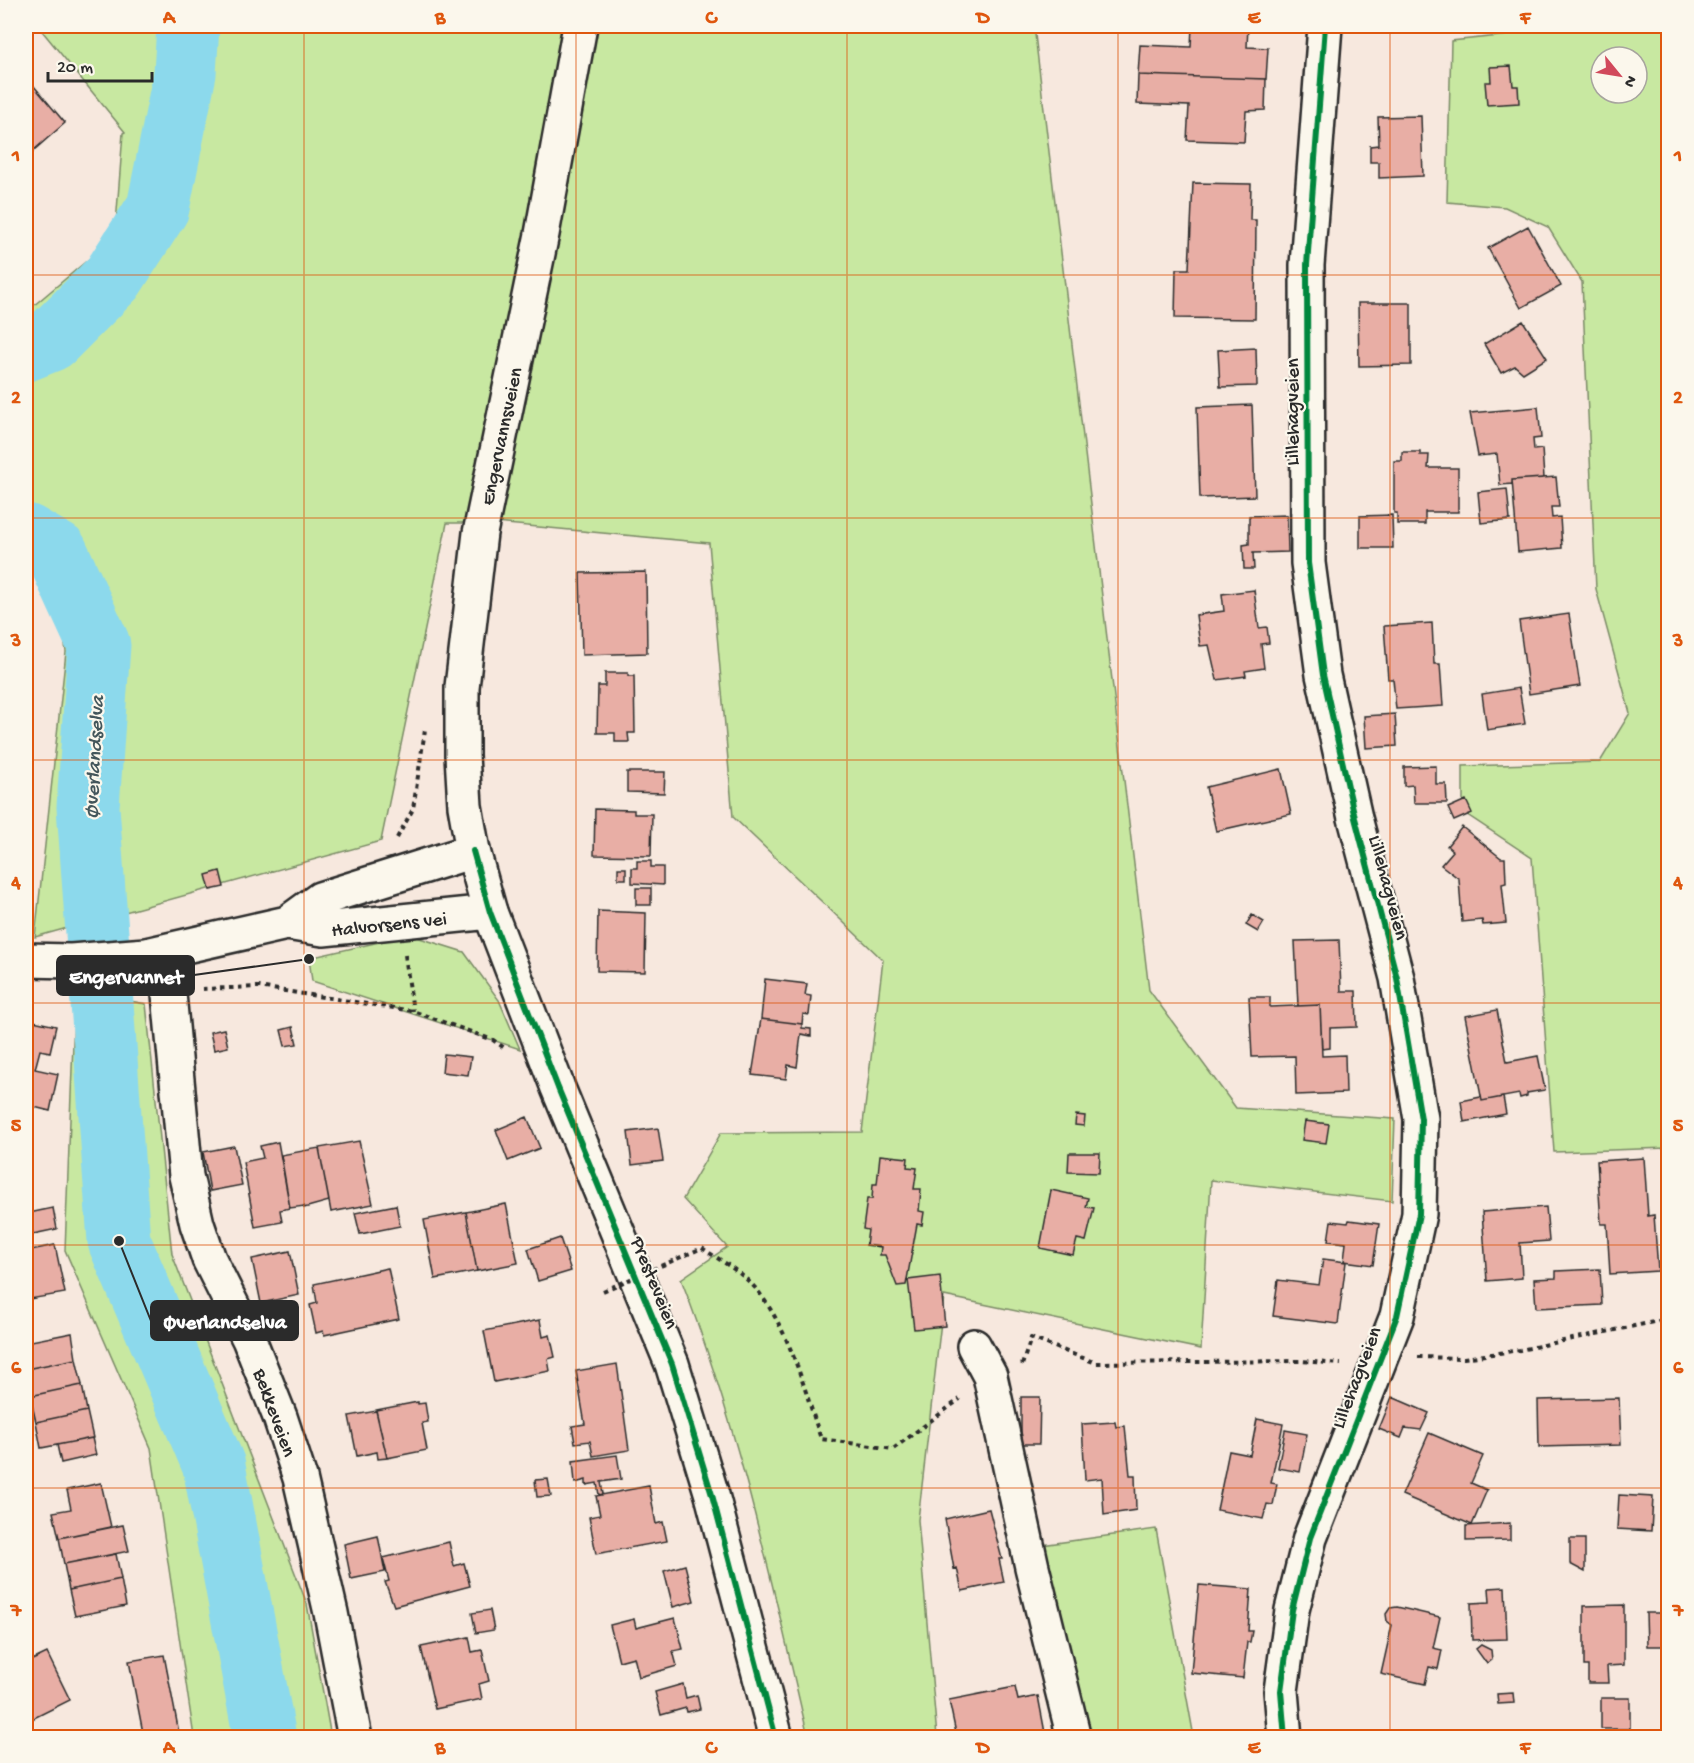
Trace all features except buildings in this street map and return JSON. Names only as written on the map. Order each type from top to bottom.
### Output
[{"type":"street","name":"Engervannsveien","points":[[473,851],[465,806],[462,755],[462,687],[470,606],[480,532],[542,234],[580,26]]},
{"type":"street","name":"Lillehagveien","points":[[1285,1737],[1281,1692],[1295,1599],[1310,1538],[1397,1316],[1419,1214],[1421,1119],[1397,978],[1355,818],[1323,675],[1308,563],[1307,265],[1325,26]]},
{"type":"street","name":"Presteveien","points":[[473,851],[490,912],[558,1088],[672,1364],[712,1495],[776,1737]]},
{"type":"street","name":"Halvorsens vei","points":[[287,923],[320,899],[473,851]]},
{"type":"street","name":"Halvorsens vei","points":[[26,960],[70,961],[155,953],[287,923],[323,929],[401,923],[490,912]]},
{"type":"street","name":"Bekkeveien","points":[[155,953],[168,990],[186,1176],[197,1224],[209,1259],[249,1339],[280,1417],[300,1478],[331,1613],[355,1737]]},
{"type":"street","points":[[974,1346],[993,1389],[1032,1567],[1074,1737]]},
{"type":"path","points":[[393,846],[413,809],[426,726]]},
{"type":"path","points":[[401,923],[413,1011]]},
{"type":"path","points":[[168,990],[259,987],[413,1011],[493,1040],[508,1051]]},
{"type":"path","points":[[603,1291],[702,1248],[727,1264],[756,1289],[785,1333],[821,1439],[892,1449],[993,1389],[1011,1399],[1032,1338],[1096,1362],[1380,1362],[1464,1358],[1498,1353],[1668,1319]]},
{"type":"path","points":[[612,1278],[617,1289]]},
{"type":"green space","points":[[38,26],[1034,26],[1149,990],[1236,1108],[1395,1119],[1392,1201],[1211,1180],[1201,1349],[944,1296],[918,1520],[937,1737],[808,1737],[753,1506],[702,1335],[681,1279],[727,1247],[683,1199],[721,1133],[862,1132],[883,960],[733,817],[709,543],[496,523],[447,523],[381,841],[35,937],[66,652],[58,595],[26,560],[26,312],[115,237],[123,133],[125,132]]},
{"type":"green space","points":[[1519,26],[1668,26],[1668,1148],[1554,1152],[1532,858],[1463,812],[1463,766],[1600,762],[1630,713],[1596,589],[1582,282],[1548,227],[1505,207],[1447,202],[1451,41],[1509,35]]},
{"type":"green space","points":[[410,935],[464,952],[499,1000],[520,1049],[312,981],[309,958]]},
{"type":"green space","points":[[75,991],[146,1004],[172,1254],[307,1604],[331,1737],[194,1737],[151,1448],[65,1250]]},
{"type":"green space","points":[[1156,1529],[1194,1737],[1086,1737],[1042,1545]]},
{"type":"waterway","name":"Øverlandselva","points":[[26,350],[51,340],[113,278],[158,208],[185,73],[188,26]]},
{"type":"waterway","name":"Øverlandselva","points":[[26,535],[57,553],[99,645],[88,807],[119,1241],[214,1466],[265,1738]]},
{"type":"cycle path","points":[[1285,1738],[1281,1691],[1292,1610],[1310,1538],[1397,1316],[1419,1214],[1421,1119],[1397,978],[1355,818],[1323,675],[1308,563],[1307,265],[1325,26]]},
{"type":"cycle path","points":[[473,851],[490,912],[558,1088],[672,1364],[712,1495],[776,1738]]},
{"type":"place","name":"Engervannet","points":[[309,959]]},
{"type":"place","name":"Øverlandselva","points":[[119,1241]]}]
